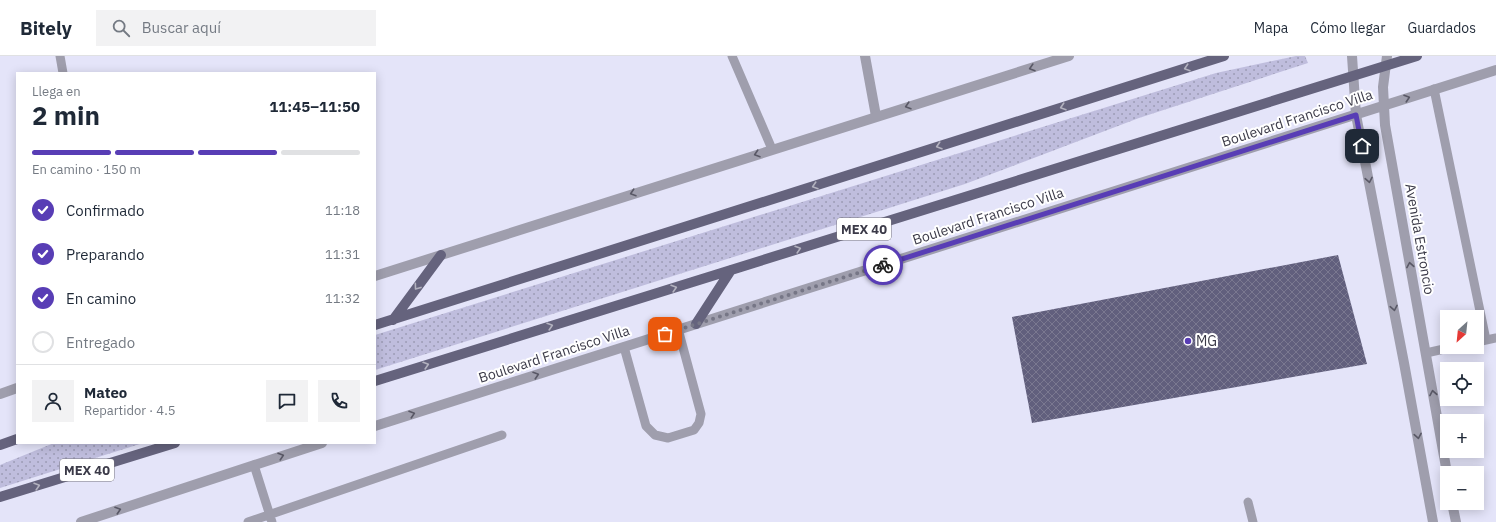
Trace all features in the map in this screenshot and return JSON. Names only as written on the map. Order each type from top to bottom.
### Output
[{"type":"main road","points":[[376,325],[1224,56]]},
{"type":"main road","name":"Boulevard Francisco Villa","points":[[376,381],[1353,77],[1386,61],[1417,56]]},
{"type":"main road","points":[[393,320],[440,255]]},
{"type":"main road","points":[[696,324],[732,270]]},
{"type":"main road","points":[[0,444],[16,439]]},
{"type":"main road","name":"MEX 40","points":[[0,497],[172,444]]},
{"type":"street","points":[[865,56],[876,116]]},
{"type":"street","points":[[376,276],[1069,56]]},
{"type":"street","points":[[1352,56],[1356,115],[1433,522]]},
{"type":"street","name":"Avenida Estroncio","points":[[1386,61],[1384,105],[1385,125],[1446,466]]},
{"type":"street","name":"Boulevard Francisco Villa","points":[[376,426],[1496,70]]},
{"type":"street","points":[[0,394],[16,388]]},
{"type":"street","points":[[81,522],[319,444]]},
{"type":"street","points":[[1453,510],[1456,522]]},
{"type":"lane","points":[[60,56],[63,72]]},
{"type":"lane","points":[[732,56],[772,149]]},
{"type":"lane","points":[[1434,89],[1486,340],[1496,338]]},
{"type":"lane","points":[[624,347],[646,426],[655,436],[668,438],[694,430],[699,423],[701,414],[678,329]]},
{"type":"lane","points":[[1426,353],[1440,350]]},
{"type":"lane","points":[[248,522],[271,518],[502,435]]},
{"type":"lane","points":[[254,465],[271,518]]},
{"type":"lane","points":[[1248,502],[1253,522]]},
{"type":"shaded area","points":[[1296,56],[1305,56],[1308,63],[1139,118],[965,184],[376,370],[376,335],[1216,73]]},
{"type":"shaded area","points":[[52,444],[140,444],[0,488],[0,465]]},
{"type":"building","name":"MG","points":[[1338,255],[1367,364],[1032,423],[1012,317]]},
{"type":"way so far","points":[[665,334],[883,265]]},
{"type":"place","name":"MG","points":[[1188,341]]},
{"type":"route","points":[[883,265],[1356,115],[1362,146]]}]
